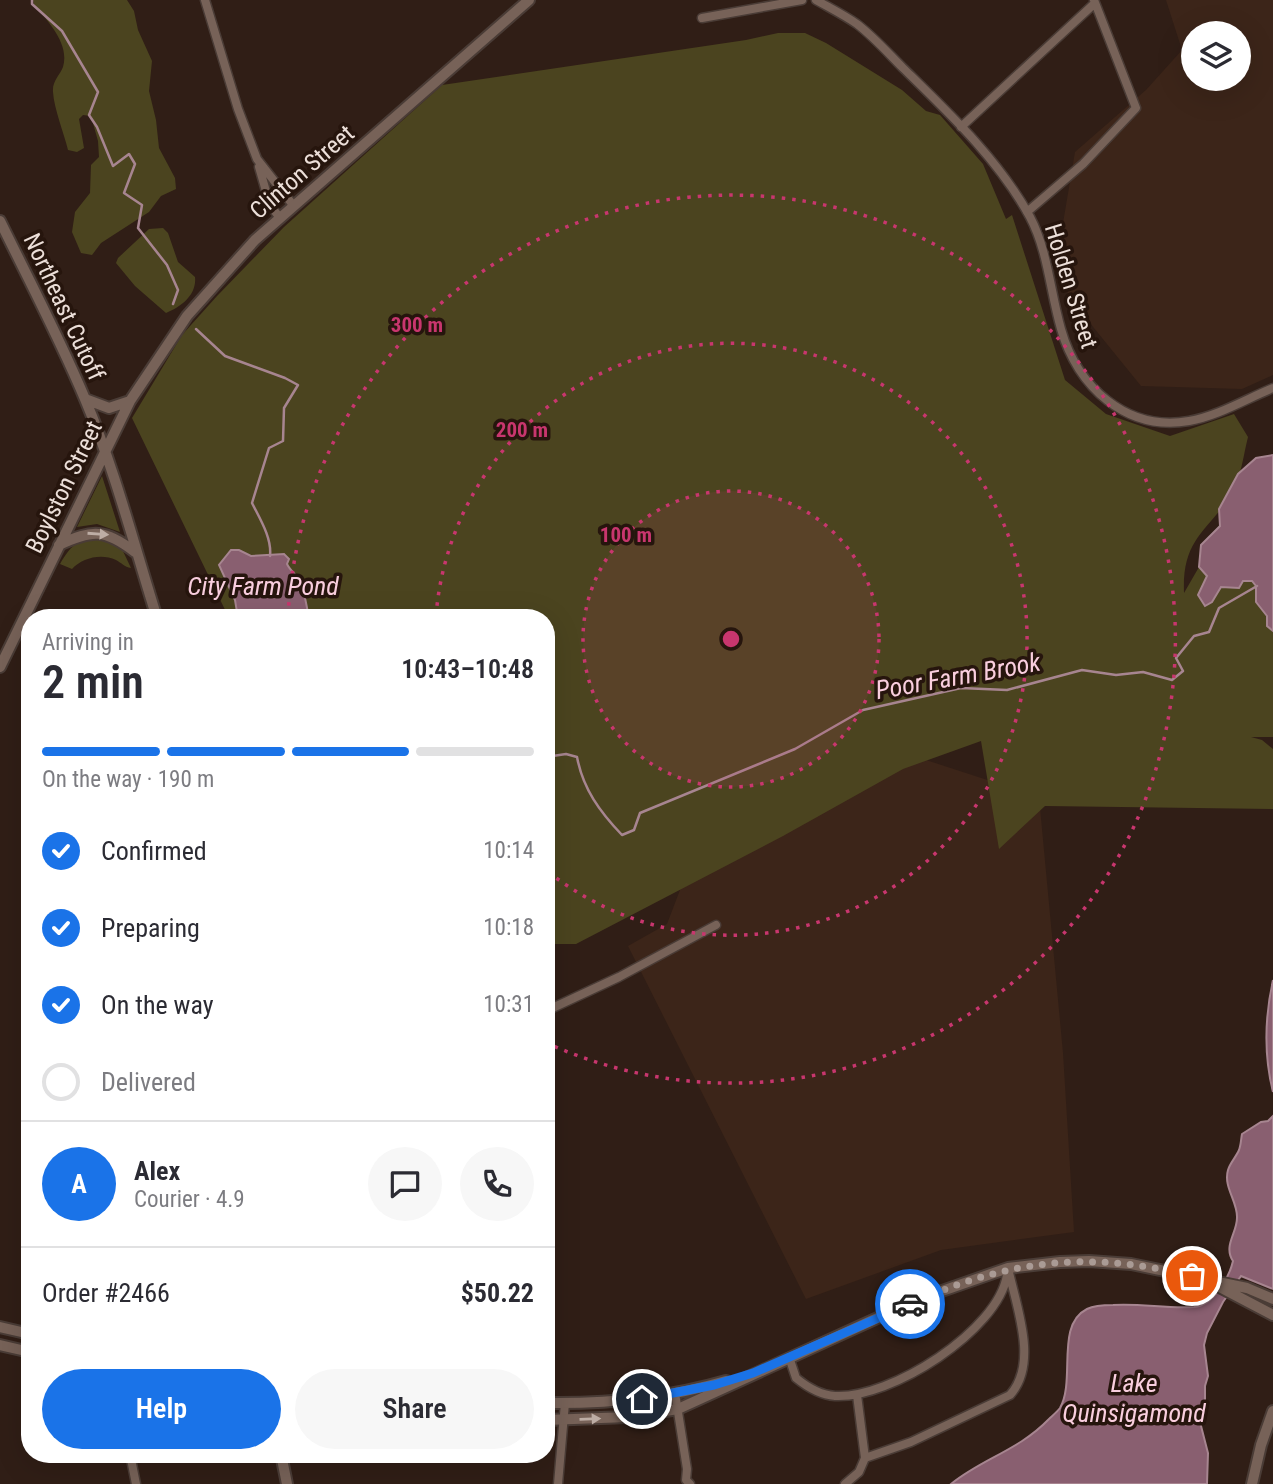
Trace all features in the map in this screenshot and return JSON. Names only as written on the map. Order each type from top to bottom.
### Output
[{"type":"main road","name":"Clinton Street","points":[[130,401],[187,316],[255,240],[529,0]]},
{"type":"main road","name":"Northeast Cutoff","points":[[0,220],[85,399],[121,495],[135,552],[154,609]]},
{"type":"main road","points":[[85,399],[109,408],[130,401]]},
{"type":"main road","name":"Boylston Street","points":[[28,609],[130,401]]},
{"type":"main road","points":[[59,545],[78,536],[96,532],[111,536],[135,552]]},
{"type":"main road","name":"Boylston Street","points":[[0,667],[21,624]]},
{"type":"main road","points":[[555,1420],[618,1418],[678,1409],[919,1299],[1008,1268],[1040,1263],[1103,1262],[1148,1266],[1247,1288],[1273,1299]]},
{"type":"main road","points":[[1207,1280],[1273,1315]]},
{"type":"main road","points":[[0,1327],[21,1332]]},
{"type":"main road","points":[[0,1345],[21,1350]]},
{"type":"main road","points":[[555,1403],[610,1402],[675,1393],[753,1373]]},
{"type":"main road","points":[[1252,1484],[1261,1445],[1273,1411]]},
{"type":"main road","points":[[283,1463],[287,1484]]},
{"type":"main road","points":[[284,1468],[285,1463]]},
{"type":"street","points":[[205,0],[270,205],[280,218]]},
{"type":"street","points":[[702,18],[802,0]]},
{"type":"street","name":"Holden Street","points":[[816,0],[866,32],[961,127],[1005,178],[1027,212],[1043,250],[1061,329],[1077,370],[1107,400],[1142,418],[1161,423],[1206,416],[1273,388]]},
{"type":"street","points":[[961,127],[1094,1],[1136,107],[1083,164],[1027,212]]},
{"type":"street","points":[[254,151],[265,172],[293,205]]},
{"type":"street","points":[[555,1007],[619,977],[716,925]]},
{"type":"street","points":[[789,1357],[796,1378],[812,1389],[834,1396],[857,1395],[893,1384],[950,1349],[982,1319],[1005,1288],[1008,1268]]},
{"type":"street","points":[[865,1458],[934,1432],[1010,1395],[1018,1386],[1024,1357],[1023,1342],[1008,1268]]},
{"type":"street","points":[[675,1393],[687,1469],[686,1480],[690,1484]]},
{"type":"street","points":[[845,1484],[859,1472],[865,1458],[857,1395]]},
{"type":"street","points":[[558,1484],[565,1403]]},
{"type":"street","points":[[132,1463],[136,1484]]},
{"type":"shaded area","points":[[33,0],[127,0],[134,11],[138,30],[152,61],[149,91],[159,148],[175,178],[176,189],[161,196],[149,212],[101,243],[92,255],[81,253],[72,232],[75,212],[90,193],[91,165],[99,157],[98,141],[91,116],[83,115],[79,119],[84,148],[77,152],[68,150],[53,92],[55,81],[63,67],[63,49],[56,33]]},
{"type":"shaded area","points":[[1166,0],[1273,0],[1273,375],[1242,389],[1141,386],[1068,296],[1063,223],[1075,152],[1146,90],[1181,51],[1181,91],[1251,91],[1251,21],[1181,21],[1181,47]]},
{"type":"shaded area","points":[[778,33],[805,33],[902,90],[926,111],[940,115],[983,164],[1006,219],[1012,215],[1065,380],[1106,414],[1170,436],[1234,414],[1248,437],[1240,474],[1232,494],[1191,548],[1184,575],[1184,593],[1199,567],[1207,576],[1212,602],[1221,587],[1239,588],[1243,581],[1252,581],[1256,586],[1256,602],[1267,616],[1268,626],[1273,631],[1273,737],[1251,737],[1262,740],[1273,749],[1273,809],[1045,806],[999,849],[981,741],[903,769],[783,836],[576,944],[555,944],[555,609],[225,609],[132,418],[182,335],[217,296],[284,227],[442,85]]},
{"type":"shaded area","points":[[163,228],[168,233],[178,262],[195,277],[191,295],[187,300],[166,313],[135,286],[116,263],[149,229]]},
{"type":"shaded area","points":[[102,476],[120,532],[97,524],[77,527]]},
{"type":"shaded area","points":[[103,538],[122,549],[131,568],[104,557],[86,559],[72,569],[60,564],[68,551],[77,544]]},
{"type":"shaded area","points":[[923,759],[1039,797],[1063,1053],[1074,1232],[941,1250],[806,1299],[628,946],[667,924],[691,861]]},
{"type":"water","points":[[1273,455],[1273,631],[1267,626],[1267,616],[1256,602],[1256,586],[1252,581],[1243,581],[1239,588],[1221,587],[1212,602],[1205,606],[1198,595],[1207,576],[1199,567],[1201,545],[1220,526],[1219,509],[1238,474],[1256,458]]},
{"type":"water","name":"City Farm Pond","points":[[231,550],[239,550],[251,556],[284,554],[289,559],[287,564],[302,587],[307,609],[236,609],[219,565]]},
{"type":"water","points":[[1273,980],[1273,1092],[1267,1036]]},
{"type":"water","name":"Lake Quinsigamond","points":[[1273,1116],[1273,1289],[1241,1276],[1223,1302],[1207,1333],[1204,1345],[1208,1376],[1205,1386],[1205,1411],[1200,1422],[1208,1453],[1207,1484],[951,1484],[1025,1439],[1060,1408],[1066,1383],[1072,1327],[1077,1317],[1087,1309],[1100,1305],[1194,1307],[1214,1296],[1228,1275],[1233,1261],[1229,1250],[1237,1212],[1227,1182],[1228,1170],[1239,1150],[1242,1134]]},
{"type":"waterway","name":"Poor Farm Brook","points":[[32,0],[32,4],[62,31],[98,92],[89,115],[97,127],[113,166],[129,154],[135,164],[124,193],[142,205],[138,228],[167,265],[178,290],[173,304]]},
{"type":"waterway","name":"Poor Farm Brook","points":[[196,329],[225,356],[298,385],[284,408],[283,441],[269,448],[252,503],[267,536],[270,556]]},
{"type":"waterway","name":"Poor Farm Brook","points":[[555,756],[566,754],[577,757],[583,779],[594,799],[622,835],[634,830],[640,813],[795,749],[863,710],[961,688],[1007,690],[1082,670],[1116,675],[1143,672],[1172,680],[1183,671],[1176,658],[1194,636],[1209,632],[1219,608],[1257,586]]},
{"type":"way so far","points":[[910,1304],[1008,1268],[1040,1263],[1117,1262],[1192,1276]]},
{"type":"route","points":[[642,1399],[714,1385],[753,1373],[910,1304]]}]
